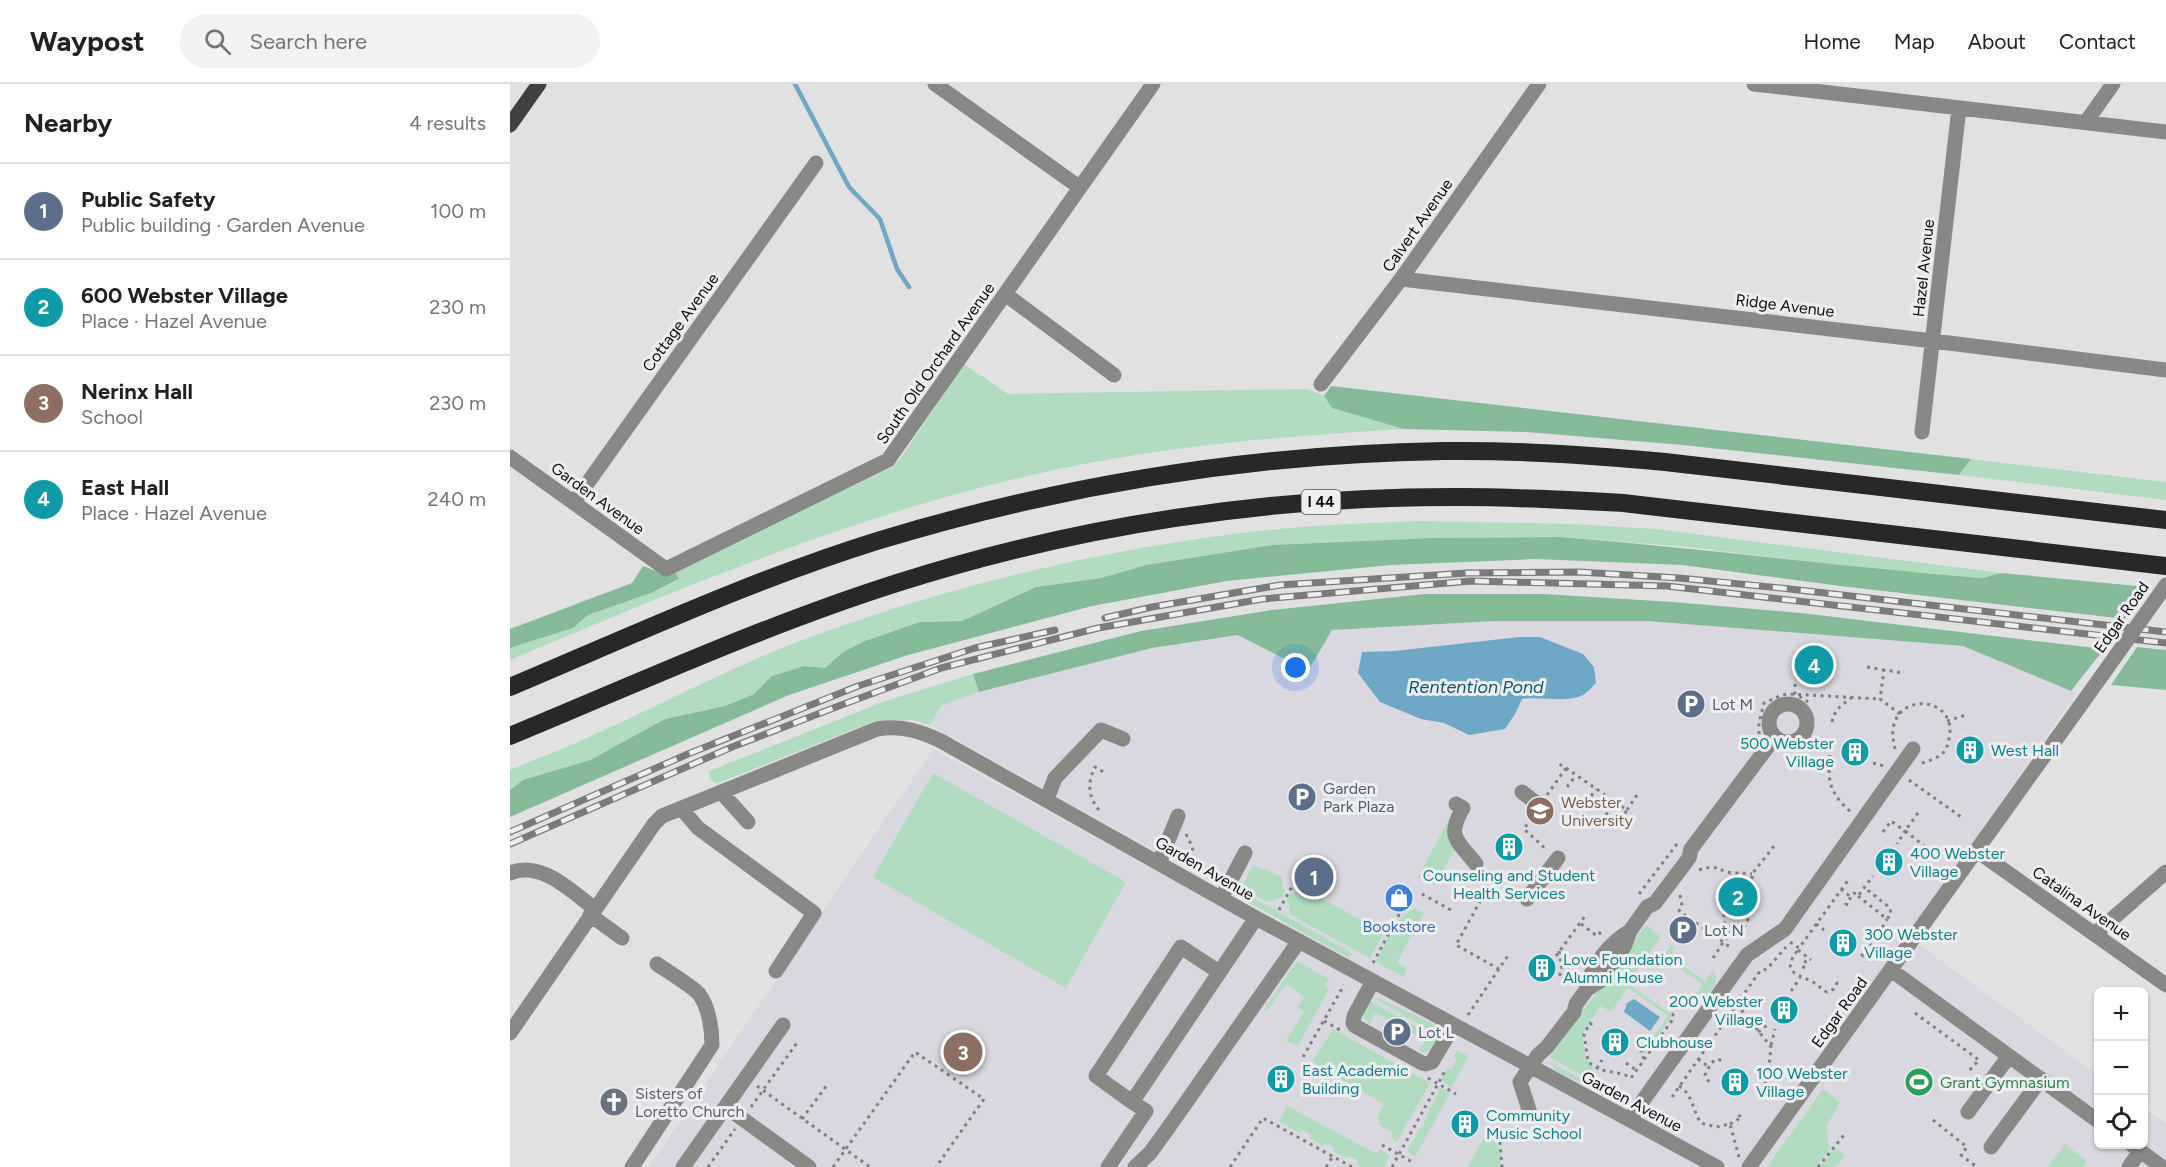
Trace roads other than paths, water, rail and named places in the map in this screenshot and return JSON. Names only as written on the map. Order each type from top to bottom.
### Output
[{"type":"highway","points":[[510,687],[721,598],[876,542],[1001,508],[1116,482],[1279,460],[1445,451],[1583,455],[1688,464],[2166,520]]},
{"type":"highway","name":"I 44","points":[[510,736],[822,608],[977,560],[1055,540],[1137,524],[1299,504],[1460,497],[1542,498],[1623,504],[2166,566]]},
{"type":"main road","points":[[510,125],[539,84]]},
{"type":"street","points":[[935,84],[1079,187]]},
{"type":"street","name":"South Old Orchard Avenue","points":[[666,569],[888,460],[1153,84]]},
{"type":"street","name":"Calvert Avenue","points":[[1321,384],[1401,279],[1539,84]]},
{"type":"street","points":[[1754,84],[1823,88],[1959,108],[2166,132]]},
{"type":"street","points":[[2086,122],[2113,84]]},
{"type":"street","name":"Hazel Avenue","points":[[1922,432],[1959,108]]},
{"type":"street","name":"Cottage Avenue","points":[[573,502],[816,163]]},
{"type":"street","name":"Ridge Avenue","points":[[1401,279],[2166,370]]},
{"type":"street","points":[[1005,294],[1114,375]]},
{"type":"street","name":"Garden Avenue","points":[[510,457],[666,569]]},
{"type":"street","name":"Edgar Road","points":[[1744,1162],[1891,970],[2166,585]]},
{"type":"street","points":[[1790,705],[1804,714],[1806,725],[1802,736],[1792,742],[1780,741],[1775,737],[1771,733],[1769,722],[1773,711],[1778,707],[1790,705]]},
{"type":"street","name":"Garden Avenue","points":[[592,912],[662,816],[877,729],[890,727],[919,730],[1047,799],[1256,918],[1717,1167]]},
{"type":"street","points":[[1047,799],[1055,778],[1101,730],[1123,738]]},
{"type":"street","points":[[1531,1116],[1520,1082],[1529,1066],[1574,1012],[1576,1004],[1587,989],[1600,981],[1647,907],[1655,903],[1689,858],[1691,849],[1775,737]]},
{"type":"street","points":[[1629,1120],[1747,955],[1785,929],[1913,749]]},
{"type":"street","points":[[721,792],[748,822]]},
{"type":"street","points":[[1522,792],[1540,806]]},
{"type":"street","points":[[1456,804],[1463,808],[1454,824],[1454,834],[1476,864]]},
{"type":"street","points":[[681,808],[698,828],[814,913],[776,971]]},
{"type":"street","points":[[1159,863],[1178,816]]},
{"type":"street","name":"Catalina Avenue","points":[[1977,851],[2166,985]]},
{"type":"street","points":[[1222,897],[1245,852]]},
{"type":"street","points":[[1527,899],[1558,858]]},
{"type":"street","points":[[510,873],[526,868],[541,872],[555,880],[622,938]]},
{"type":"street","points":[[2095,934],[2166,872]]},
{"type":"street","points":[[510,1033],[592,912]]},
{"type":"street","points":[[1132,1102],[1256,918]]},
{"type":"street","points":[[1135,1167],[1150,1153],[1166,1131],[1299,941]]},
{"type":"street","points":[[1108,1167],[1146,1111],[1096,1076],[1181,947],[1219,972]]},
{"type":"street","points":[[632,1167],[712,1045],[710,1022],[699,994],[657,963]]},
{"type":"street","points":[[1891,970],[2094,1118]]},
{"type":"street","points":[[1373,981],[1354,1016],[1353,1023],[1422,1063],[1432,1062],[1454,1025]]},
{"type":"street","points":[[683,1167],[783,1025]]},
{"type":"street","points":[[1968,1112],[2009,1056]]},
{"type":"street","points":[[1992,1147],[2041,1079]]},
{"type":"street","points":[[726,1107],[809,1167]]},
{"type":"street","points":[[1144,1115],[1166,1131]]},
{"type":"street","points":[[2129,1167],[2135,1149]]},
{"type":"street","points":[[2136,1149],[2162,1167]]},
{"type":"water","name":"Rentention Pond","points":[[1519,637],[1540,637],[1583,654],[1594,667],[1596,683],[1583,695],[1574,698],[1522,699],[1505,729],[1469,735],[1444,723],[1421,719],[1380,702],[1358,673],[1362,652],[1395,651]]},
{"type":"water","points":[[1634,999],[1660,1017],[1650,1031],[1624,1012],[1627,1003]]},
{"type":"waterway","points":[[795,84],[849,187],[880,219],[897,269],[909,287]]},
{"type":"railway","points":[[1105,618],[1152,607],[1280,585],[1467,573],[1579,572],[1679,578],[1781,588],[2166,632]]},
{"type":"railway","points":[[510,844],[732,747],[941,668],[1098,628],[1262,599],[1471,581],[1667,586],[2166,643]]},
{"type":"railway","points":[[510,832],[688,754],[858,686],[975,648],[1055,630]]},
{"type":"place","name":"East Hall","points":[[1814,665]]},
{"type":"place","name":"Lot M","points":[[1691,704]]},
{"type":"place","name":"West Hall","points":[[1970,750]]},
{"type":"place","name":"500 Webster Village","points":[[1855,752]]},
{"type":"place","name":"Garden Park Plaza","points":[[1302,797]]},
{"type":"place","name":"Webster University","points":[[1540,811]]},
{"type":"place","name":"Counseling and Student Health Services","points":[[1509,847]]},
{"type":"place","name":"400 Webster Village","points":[[1889,862]]},
{"type":"place","name":"Public Safety","points":[[1314,877]]},
{"type":"place","name":"600 Webster Village","points":[[1738,897]]},
{"type":"place","name":"Bookstore","points":[[1399,898]]},
{"type":"place","name":"Lot N","points":[[1683,930]]},
{"type":"place","name":"300 Webster Village","points":[[1843,943]]},
{"type":"place","name":"Love Foundation Alumni House","points":[[1542,968]]},
{"type":"place","name":"200 Webster Village","points":[[1784,1010]]},
{"type":"place","name":"Lot L","points":[[1397,1032]]},
{"type":"place","name":"Clubhouse","points":[[1615,1042]]},
{"type":"place","name":"Nerinx Hall","points":[[963,1052]]},
{"type":"place","name":"East Academic Building","points":[[1281,1079]]},
{"type":"place","name":"100 Webster Village","points":[[1735,1082]]},
{"type":"place","name":"Grant Gymnasium","points":[[1919,1082]]},
{"type":"place","name":"Sisters of Loretto Church","points":[[614,1102]]},
{"type":"place","name":"Community Music School","points":[[1465,1124]]}]
